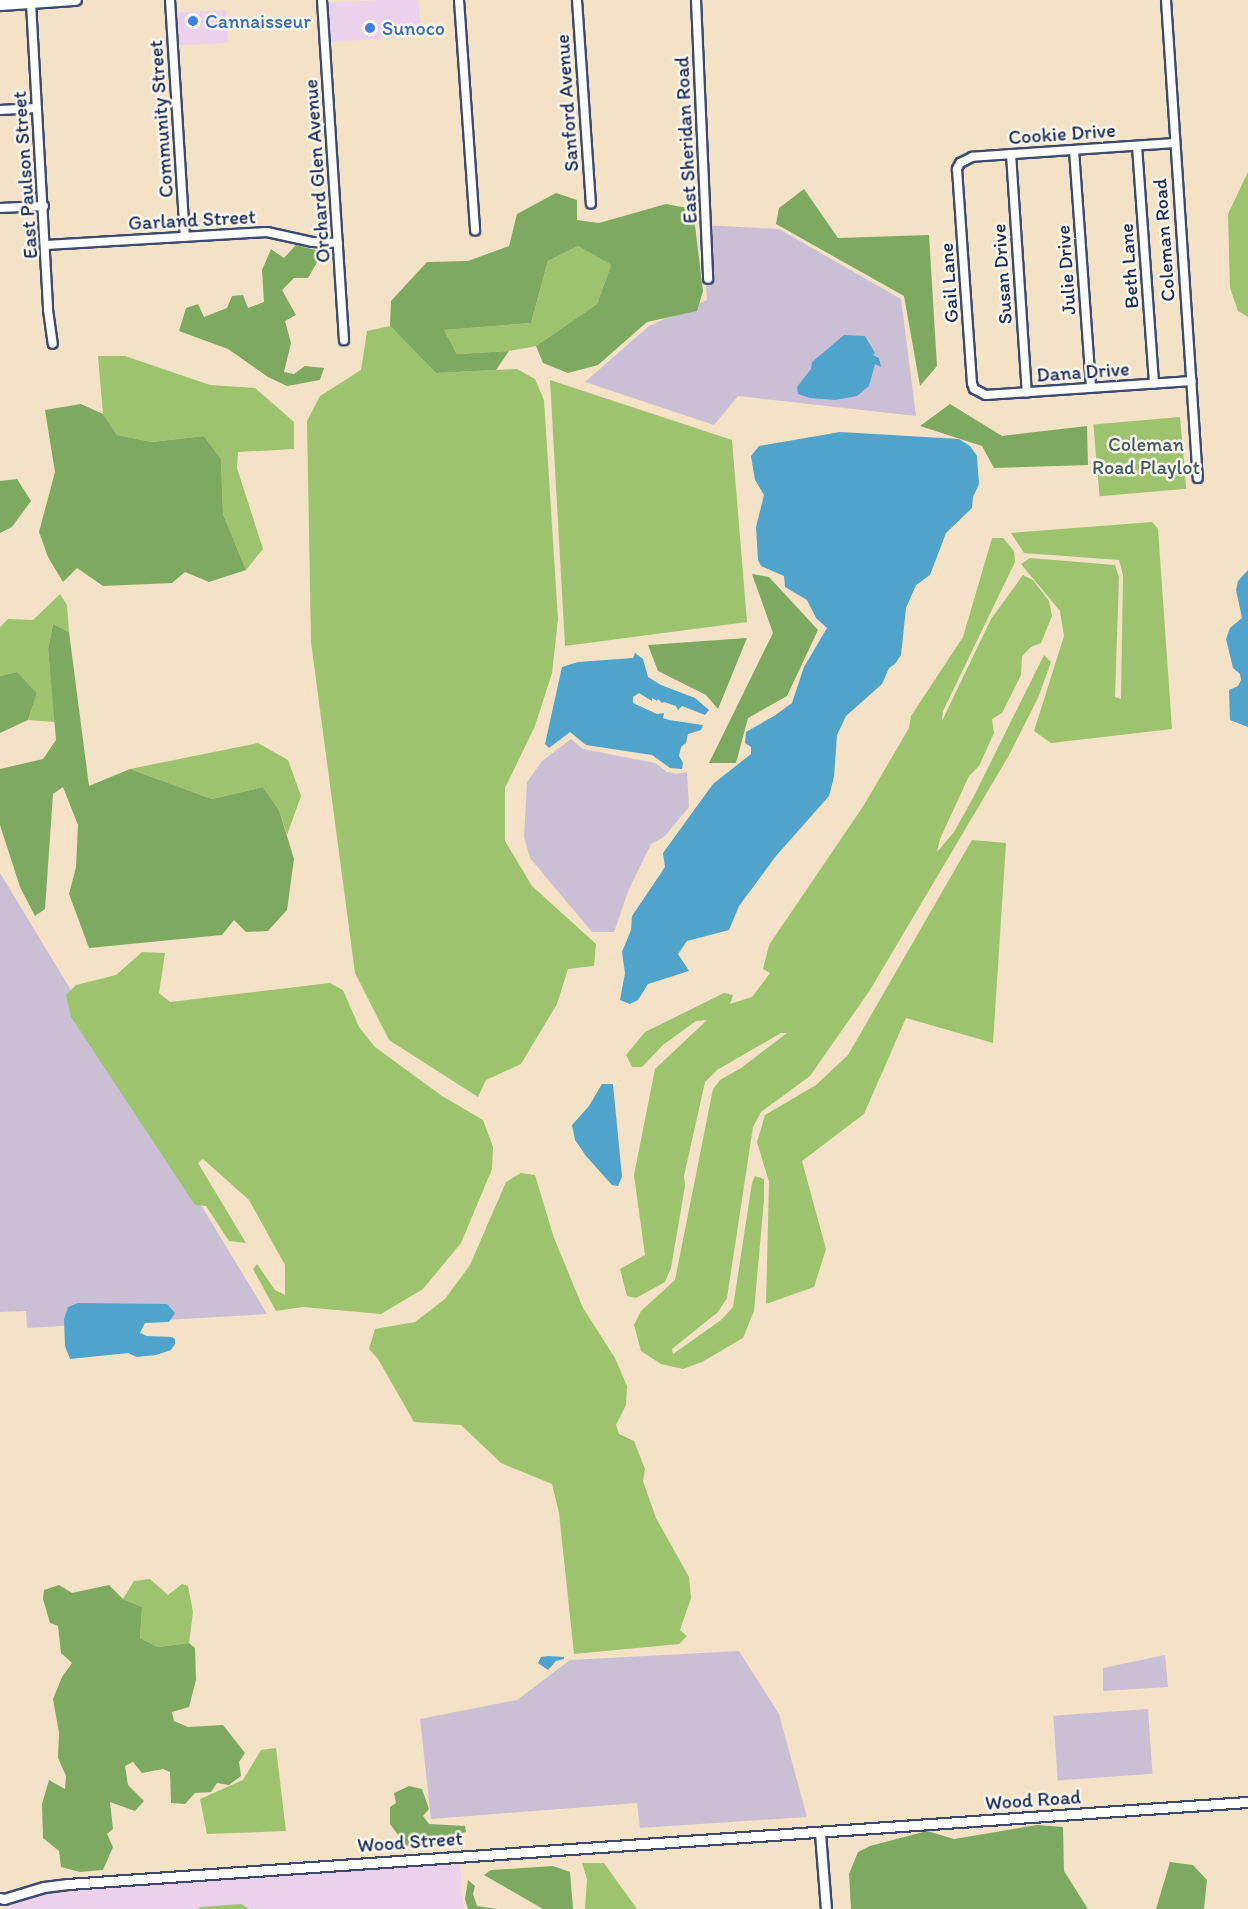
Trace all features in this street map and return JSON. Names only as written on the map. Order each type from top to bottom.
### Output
[{"type":"main road","points":[[0,5],[76,0]]},
{"type":"street","name":"Community Street","points":[[170,0],[185,237]]},
{"type":"street","name":"Orchard Glen Avenue","points":[[322,0],[344,340]]},
{"type":"street","points":[[459,0],[475,230]]},
{"type":"street","name":"Sanford Avenue","points":[[577,0],[591,204]]},
{"type":"street","name":"East Sheridan Road","points":[[696,0],[708,279]]},
{"type":"street","name":"Coleman Road","points":[[1166,0],[1198,478]]},
{"type":"street","name":"East Paulson Street","points":[[31,3],[48,310],[53,344]]},
{"type":"street","points":[[0,110],[37,108]]},
{"type":"street","name":"Cookie Drive","points":[[957,169],[965,159],[972,157],[1175,143]]},
{"type":"street","name":"Beth Lane","points":[[1137,146],[1154,383]]},
{"type":"street","name":"Julie Drive","points":[[1074,150],[1091,387]]},
{"type":"street","name":"Susan Drive","points":[[1011,154],[1027,392]]},
{"type":"street","name":"Gail Lane","points":[[957,169],[972,383],[978,392]]},
{"type":"street","points":[[0,208],[44,206]]},
{"type":"street","name":"Garland Street","points":[[46,244],[267,232],[312,242],[338,243]]},
{"type":"street","name":"Dana Drive","points":[[978,392],[986,395],[1192,381]]},
{"type":"street","name":"Wood Road","points":[[820,1833],[1248,1802]]},
{"type":"street","points":[[820,1833],[826,1909]]},
{"type":"street","name":"Wood Street","points":[[1,1900],[44,1887],[68,1884],[820,1833]]},
{"type":"shaded area","points":[[418,0],[421,36],[329,42],[327,3]]},
{"type":"shaded area","points":[[226,10],[228,43],[177,46],[175,13]]},
{"type":"shaded area","points":[[702,225],[779,229],[901,299],[916,416],[738,396],[714,425],[585,382],[649,326],[707,300]]},
{"type":"shaded area","points":[[571,739],[583,749],[655,763],[667,772],[677,774],[687,772],[689,807],[664,837],[651,844],[629,889],[614,932],[592,932],[530,858],[524,837],[527,782],[542,761]]},
{"type":"shaded area","points":[[0,873],[267,1314],[27,1328],[26,1311],[0,1312]]},
{"type":"shaded area","points":[[739,1651],[779,1714],[807,1817],[640,1828],[637,1803],[431,1819],[420,1719],[517,1700],[570,1660]]},
{"type":"shaded area","points":[[1165,1655],[1168,1687],[1103,1691],[1103,1668]]},
{"type":"shaded area","points":[[1148,1709],[1153,1774],[1058,1780],[1053,1716]]},
{"type":"shaded area","points":[[460,1864],[464,1909],[3,1909],[50,1891]]},
{"type":"green space","points":[[1248,172],[1248,317],[1238,311],[1230,288],[1228,214]]},
{"type":"green space","points":[[804,189],[838,238],[929,235],[937,366],[920,386],[904,296],[776,224],[779,208]]},
{"type":"green space","points":[[556,193],[577,200],[577,220],[599,223],[666,204],[693,209],[703,291],[697,311],[647,322],[598,365],[568,373],[543,363],[536,346],[597,304],[611,265],[578,246],[548,261],[531,323],[444,330],[457,354],[509,351],[496,370],[436,373],[390,326],[391,301],[427,262],[468,261],[509,246],[517,214]]},
{"type":"green space","points":[[296,245],[323,252],[308,278],[294,278],[282,290],[296,315],[285,321],[291,343],[284,372],[294,374],[305,366],[324,368],[320,380],[287,386],[268,377],[228,349],[179,331],[186,308],[198,304],[204,317],[227,308],[232,296],[243,295],[248,308],[264,302],[262,270],[271,249],[284,258]]},
{"type":"green space","points":[[578,246],[611,265],[597,304],[536,346],[509,351],[457,354],[444,330],[531,323],[548,261]]},
{"type":"green space","points":[[390,326],[436,373],[517,369],[535,379],[544,400],[558,619],[552,673],[535,726],[505,788],[505,841],[532,886],[596,944],[594,966],[568,969],[557,1004],[521,1064],[486,1080],[478,1097],[389,1040],[355,973],[311,642],[307,421],[320,396],[361,370],[367,331]]},
{"type":"green space","points":[[98,356],[125,356],[210,385],[255,388],[294,422],[294,449],[238,452],[237,468],[263,549],[246,570],[223,514],[221,459],[204,436],[152,442],[117,435],[103,414]]},
{"type":"green space","points":[[550,380],[732,440],[747,622],[565,646]]},
{"type":"green space","points":[[81,404],[103,414],[117,435],[152,442],[204,436],[221,459],[223,514],[246,570],[209,582],[185,572],[172,583],[103,586],[77,568],[63,582],[48,557],[39,532],[55,472],[45,410]]},
{"type":"green space","points":[[950,404],[1002,436],[1087,426],[1088,465],[994,468],[982,446],[920,426]]},
{"type":"green space","name":"Coleman Road Playlot","points":[[1180,417],[1186,489],[1100,496],[1093,425]]},
{"type":"green space","points":[[17,479],[31,501],[12,527],[0,533],[0,481]]},
{"type":"green space","points":[[1152,522],[1158,529],[1172,729],[1051,743],[1034,731],[1064,636],[1060,611],[1021,564],[1030,558],[1115,565],[1119,577],[1115,697],[1121,699],[1123,575],[1119,560],[1024,553],[1011,533]]},
{"type":"green space","points":[[992,538],[1003,538],[1014,551],[1015,562],[943,711],[942,721],[991,619],[1023,575],[1033,580],[1049,601],[1052,616],[1041,643],[1031,647],[1022,656],[1021,675],[1002,713],[992,719],[994,733],[979,766],[969,776],[940,839],[937,852],[954,832],[973,798],[1044,655],[1051,662],[1038,698],[1008,757],[870,990],[810,1076],[761,1112],[753,1127],[727,1298],[718,1312],[672,1349],[673,1354],[721,1320],[733,1307],[755,1176],[764,1179],[764,1200],[754,1311],[743,1338],[702,1362],[683,1369],[661,1364],[641,1351],[634,1325],[641,1311],[675,1280],[713,1089],[720,1080],[741,1068],[787,1033],[781,1033],[717,1070],[705,1082],[684,1176],[685,1186],[671,1268],[665,1282],[636,1298],[627,1296],[620,1269],[645,1255],[634,1175],[655,1069],[707,1020],[696,1021],[663,1045],[642,1067],[632,1067],[626,1055],[645,1032],[724,993],[733,995],[730,1004],[752,997],[770,973],[763,969],[769,945],[864,805],[909,728],[911,716],[963,637]]},
{"type":"green space","points":[[752,574],[769,577],[818,630],[787,696],[748,718],[736,763],[709,763],[773,633]]},
{"type":"green space","points":[[60,594],[67,605],[69,632],[53,624],[48,649],[55,722],[28,720],[37,693],[17,672],[0,676],[0,627],[8,619],[33,620]]},
{"type":"green space","points":[[53,624],[69,632],[89,786],[130,769],[212,799],[263,787],[279,810],[294,859],[287,910],[268,931],[246,932],[234,920],[222,935],[89,948],[69,894],[76,867],[78,825],[63,787],[53,794],[45,909],[35,916],[20,887],[0,825],[0,769],[43,759],[56,740],[48,649]]},
{"type":"green space","points":[[747,638],[718,709],[706,695],[658,671],[648,645]]},
{"type":"green space","points":[[17,672],[37,693],[28,720],[0,733],[0,676]]},
{"type":"green space","points":[[258,743],[288,760],[301,796],[287,835],[279,810],[263,787],[212,799],[130,769]]},
{"type":"green space","points":[[972,840],[1006,843],[993,1043],[906,1018],[864,1114],[802,1161],[826,1249],[814,1287],[766,1304],[769,1182],[757,1142],[765,1115],[816,1085],[848,1055]]},
{"type":"green space","points":[[142,952],[165,953],[159,993],[170,1002],[330,983],[343,990],[359,1027],[375,1047],[442,1096],[483,1120],[493,1147],[492,1169],[461,1243],[423,1289],[381,1314],[303,1307],[276,1311],[253,1269],[257,1264],[275,1290],[285,1295],[285,1265],[249,1200],[203,1159],[198,1163],[246,1243],[229,1241],[206,1206],[195,1205],[71,1017],[66,995],[76,985],[116,975]]},
{"type":"green space","points":[[521,1173],[535,1175],[554,1238],[583,1308],[615,1358],[627,1386],[626,1405],[616,1425],[619,1434],[634,1441],[645,1469],[643,1481],[656,1518],[689,1577],[691,1598],[680,1630],[687,1636],[679,1644],[574,1654],[559,1513],[552,1484],[501,1463],[461,1425],[414,1422],[378,1359],[369,1349],[375,1329],[415,1322],[445,1299],[470,1265],[506,1182]]},
{"type":"green space","points":[[150,1579],[168,1595],[182,1584],[188,1586],[193,1612],[189,1643],[158,1647],[140,1638],[142,1607],[123,1599],[134,1581]]},
{"type":"green space","points":[[59,1585],[72,1593],[109,1585],[123,1599],[142,1607],[140,1638],[158,1647],[189,1643],[195,1648],[196,1680],[189,1707],[172,1712],[174,1721],[188,1727],[223,1725],[245,1753],[239,1762],[241,1776],[229,1785],[217,1783],[211,1792],[195,1793],[185,1804],[171,1803],[170,1772],[163,1769],[142,1773],[133,1762],[125,1766],[128,1785],[144,1801],[135,1811],[110,1802],[113,1829],[107,1834],[113,1847],[103,1870],[80,1872],[61,1867],[59,1851],[43,1838],[42,1804],[49,1780],[65,1789],[66,1776],[58,1758],[59,1733],[53,1699],[62,1677],[72,1663],[61,1653],[58,1626],[50,1623],[43,1599],[44,1590]]},
{"type":"green space","points":[[276,1748],[286,1831],[207,1834],[200,1799],[243,1780],[261,1750]]},
{"type":"green space","points":[[409,1786],[422,1789],[429,1809],[423,1816],[429,1824],[465,1826],[466,1832],[457,1834],[457,1839],[450,1845],[406,1846],[390,1824],[390,1807],[396,1803],[394,1793]]},
{"type":"green space","points":[[1037,1825],[1063,1827],[1064,1871],[1088,1909],[851,1909],[849,1874],[858,1852],[870,1846],[927,1831],[954,1839]]},
{"type":"green space","points":[[1170,1862],[1193,1865],[1207,1880],[1204,1909],[1156,1909]]},
{"type":"green space","points":[[582,1863],[604,1863],[637,1909],[585,1909],[587,1879]]},
{"type":"green space","points":[[553,1866],[570,1872],[573,1909],[543,1909],[484,1875],[491,1870]]},
{"type":"green space","points":[[468,1880],[475,1886],[473,1894],[477,1906],[497,1909],[468,1909],[465,1899]]},
{"type":"green space","points":[[241,1904],[249,1909],[198,1909],[200,1907]]},
{"type":"water","points":[[844,335],[865,336],[875,353],[873,355],[879,358],[881,367],[875,364],[869,386],[857,396],[835,400],[810,398],[798,394],[797,387],[811,369],[812,362]]},
{"type":"water","points":[[840,432],[959,439],[970,446],[977,456],[979,484],[973,497],[972,508],[946,533],[930,575],[916,585],[906,608],[901,655],[889,668],[882,684],[846,716],[837,735],[834,777],[829,796],[776,856],[739,906],[729,930],[687,941],[678,954],[689,971],[648,984],[638,1000],[630,1004],[620,1000],[625,973],[622,952],[631,930],[632,916],[665,867],[663,853],[713,784],[751,754],[751,747],[745,743],[746,732],[792,703],[804,667],[827,628],[816,618],[807,600],[785,587],[784,576],[761,566],[758,560],[756,527],[764,495],[755,480],[751,456],[759,446]]},
{"type":"water","points":[[1248,570],[1248,727],[1230,720],[1229,690],[1238,686],[1241,680],[1240,674],[1233,668],[1226,639],[1230,628],[1242,618],[1236,590],[1238,581]]},
{"type":"water","points":[[635,653],[643,659],[648,677],[661,685],[695,698],[709,710],[705,715],[682,706],[678,710],[676,706],[662,703],[658,699],[657,701],[652,698],[652,701],[639,693],[633,697],[633,703],[657,714],[664,713],[663,718],[703,725],[701,730],[688,734],[686,743],[681,747],[679,756],[683,763],[682,769],[670,768],[652,755],[586,745],[570,732],[549,748],[545,744],[562,667],[578,662],[633,658]]},
{"type":"water","points":[[602,1084],[613,1084],[622,1177],[618,1186],[612,1185],[586,1156],[575,1140],[572,1125],[589,1106]]},
{"type":"water","points":[[78,1303],[167,1304],[175,1313],[169,1322],[145,1323],[140,1333],[147,1336],[172,1337],[175,1339],[175,1344],[171,1350],[156,1355],[137,1357],[128,1353],[70,1359],[65,1346],[64,1319],[68,1307]]},
{"type":"water","points":[[541,1657],[564,1657],[564,1659],[556,1661],[548,1670],[538,1663]]},
{"type":"place","name":"Cannaisseur","points":[[193,21]]},
{"type":"place","name":"Sunoco","points":[[370,28]]}]
